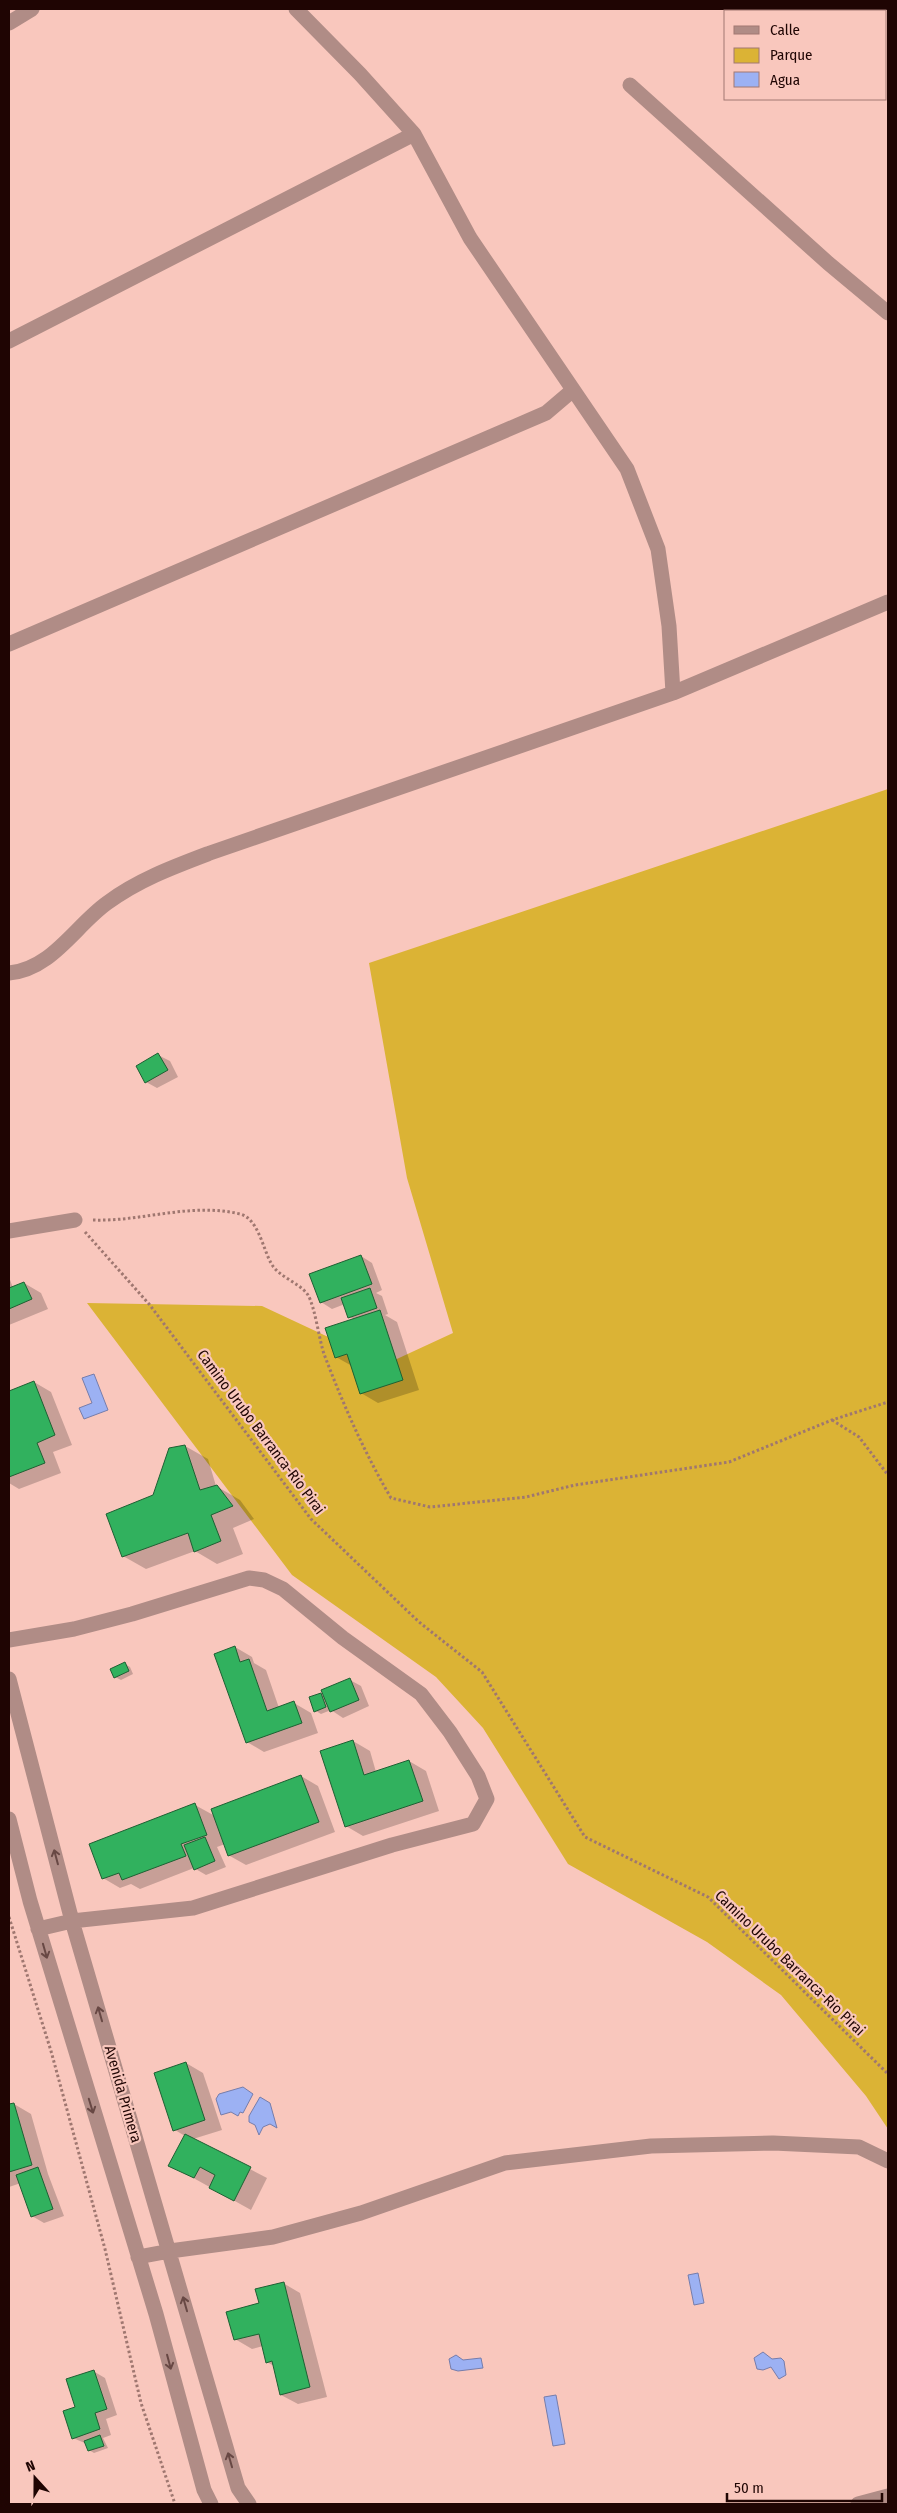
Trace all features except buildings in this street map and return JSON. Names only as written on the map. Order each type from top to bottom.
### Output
[{"type":"street","points":[[9,23],[32,9]]},
{"type":"street","points":[[296,9],[360,74],[414,134],[470,238],[523,313],[627,469],[658,549],[669,626],[673,694]]},
{"type":"street","points":[[630,85],[820,256],[888,313]]},
{"type":"street","points":[[9,341],[414,134]]},
{"type":"street","points":[[9,644],[546,413],[573,390]]},
{"type":"street","points":[[9,973],[18,972],[53,954],[105,904],[144,878],[210,853],[673,694],[888,602]]},
{"type":"street","points":[[9,1231],[74,1220]]},
{"type":"street","points":[[9,1640],[74,1629],[132,1614],[249,1578],[264,1580],[282,1589],[343,1638],[420,1694],[450,1732],[478,1776],[487,1799],[473,1824],[392,1845],[193,1908],[72,1921],[38,1929]]},
{"type":"street","name":"Avenida Primera","points":[[9,1679],[72,1921],[238,2488],[249,2504]]},
{"type":"street","points":[[9,1819],[38,1929],[138,2257],[204,2490],[211,2504]]},
{"type":"street","points":[[138,2257],[273,2237],[361,2213],[505,2163],[651,2146],[773,2143],[859,2147],[888,2161]]},
{"type":"street","points":[[858,2504],[888,2496]]},
{"type":"path","points":[[74,1220],[111,1221],[181,1211],[220,1211],[242,1214],[258,1230],[271,1265],[308,1296],[324,1352],[346,1410],[391,1498],[430,1507],[526,1497],[575,1485],[730,1462],[832,1420],[888,1402]]},
{"type":"path","name":"Camino Urubo Barranca-Rio Pirai","points":[[74,1220],[149,1304],[311,1518],[419,1622],[482,1672],[585,1837],[708,1897],[888,2074]]},
{"type":"path","points":[[832,1420],[859,1437],[888,1475]]},
{"type":"path","points":[[9,1917],[51,2051],[105,2249],[142,2403],[175,2504]]},
{"type":"green space","points":[[888,789],[888,2129],[866,2096],[781,1995],[707,1942],[568,1864],[483,1728],[436,1677],[292,1575],[87,1303],[262,1306],[386,1364],[453,1333],[407,1178],[369,963]]},
{"type":"water","points":[[94,1374],[108,1410],[84,1419],[79,1408],[92,1403],[82,1378]]},
{"type":"water","points":[[243,2087],[253,2094],[243,2113],[240,2112],[238,2116],[231,2112],[221,2115],[216,2099],[219,2094]]},
{"type":"water","points":[[260,2097],[270,2103],[277,2128],[270,2124],[263,2127],[259,2135],[255,2125],[249,2122],[249,2116]]},
{"type":"water","points":[[698,2273],[704,2303],[694,2305],[688,2275]]},
{"type":"water","points":[[763,2352],[772,2359],[781,2358],[784,2361],[786,2375],[779,2379],[771,2367],[763,2370],[757,2369],[754,2358]]},
{"type":"water","points":[[456,2355],[463,2360],[481,2358],[483,2368],[458,2371],[451,2369],[449,2359]]},
{"type":"water","points":[[556,2395],[565,2444],[553,2446],[544,2397]]}]
